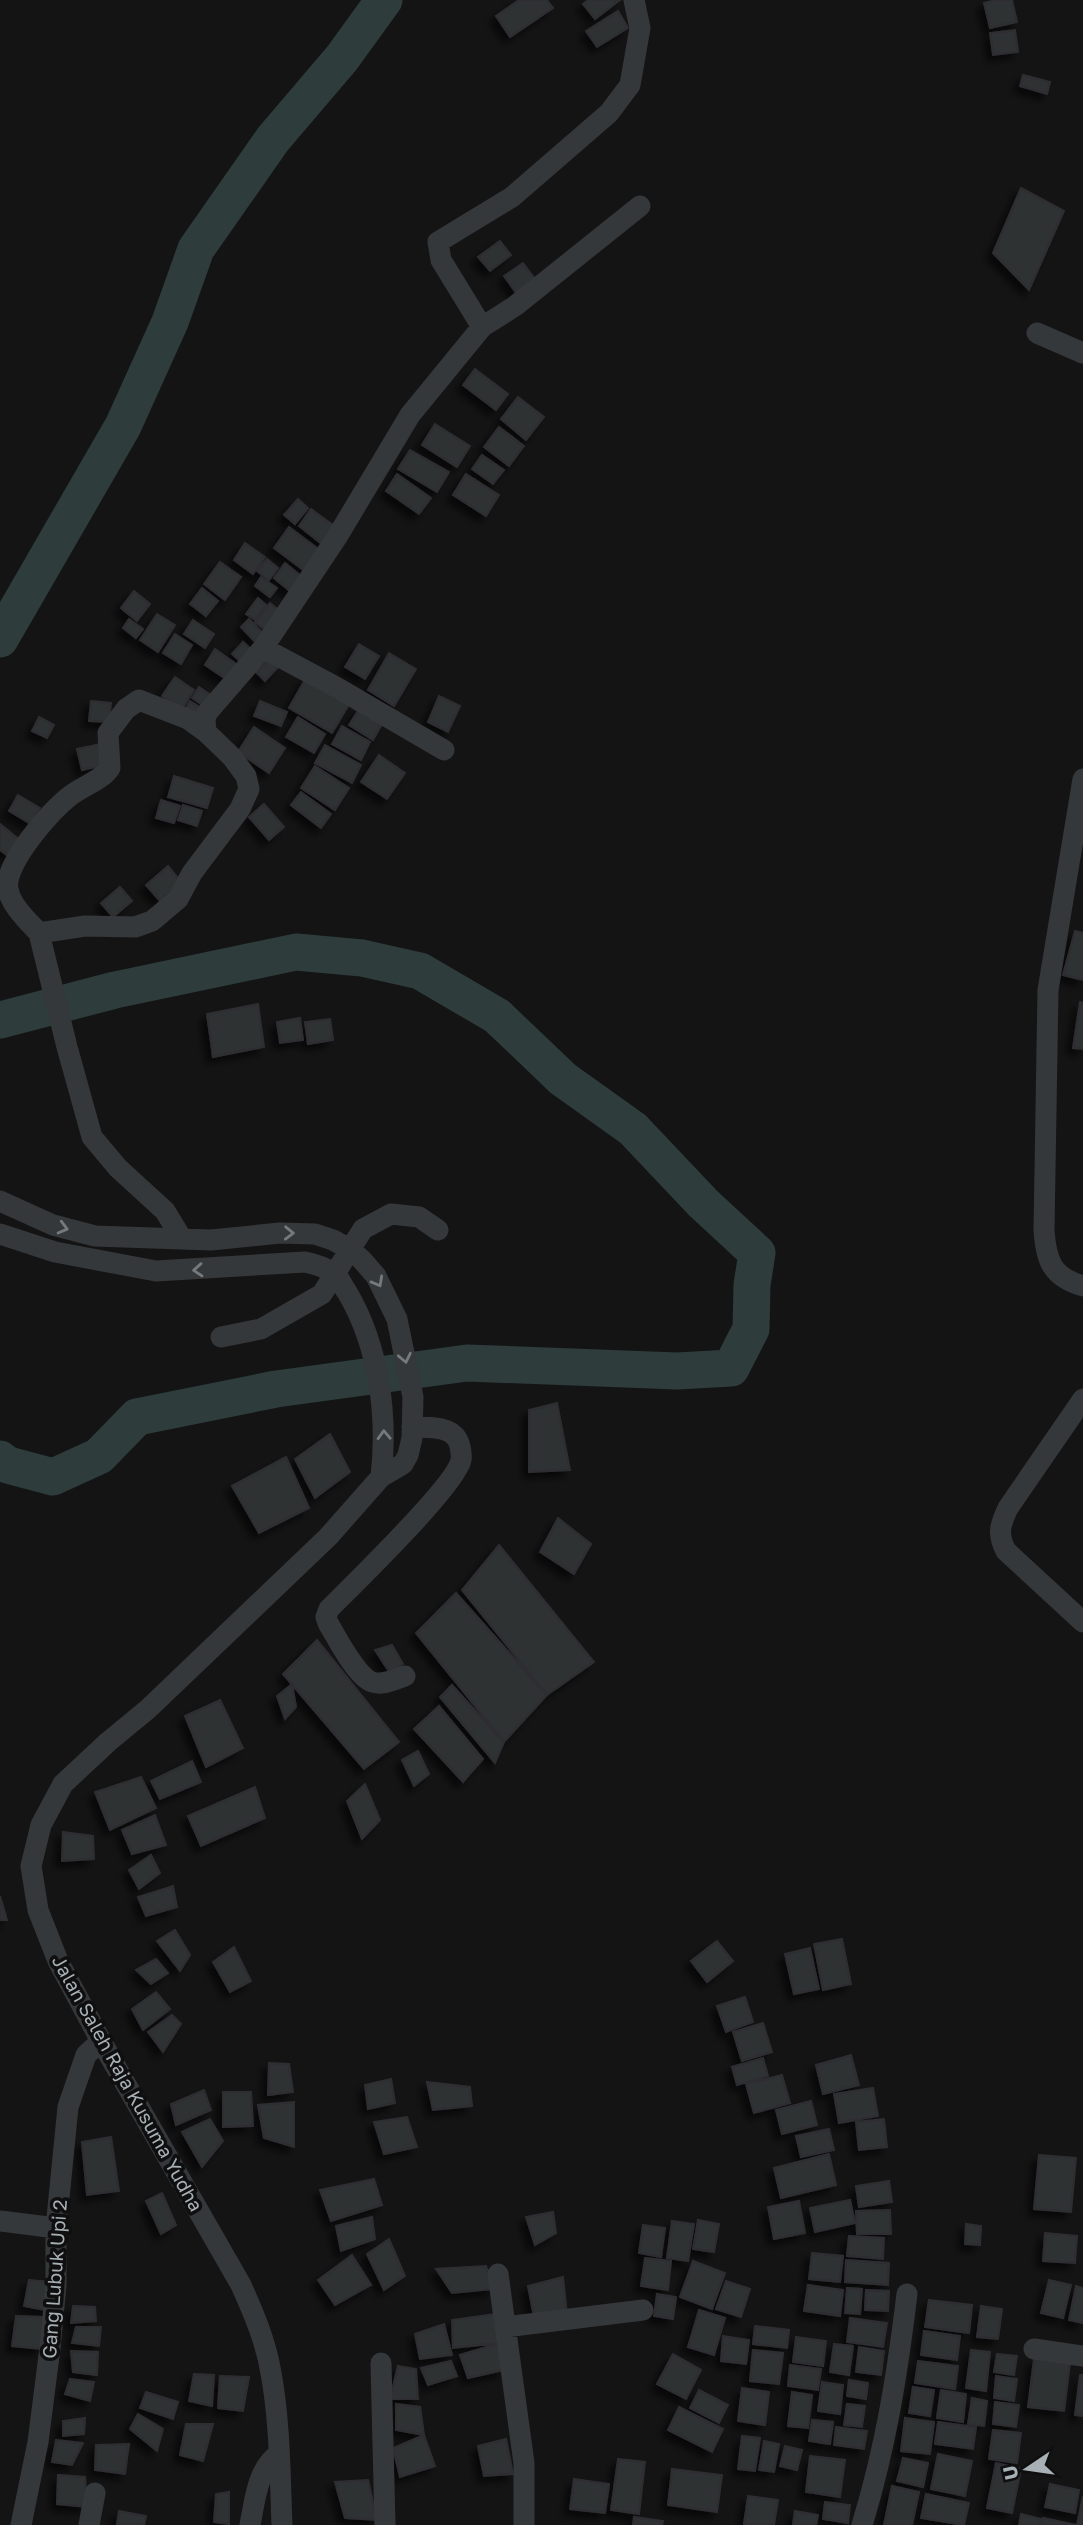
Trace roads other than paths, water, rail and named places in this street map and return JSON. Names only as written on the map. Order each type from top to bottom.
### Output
[{"type":"street","points":[[482,327],[441,260],[438,242],[512,197],[609,113],[630,85],[640,28],[634,0]]},
{"type":"street","points":[[206,732],[207,713],[263,648],[337,537],[410,415],[482,327],[515,306],[640,206]]},
{"type":"street","points":[[1037,333],[1083,353]]},
{"type":"street","points":[[263,648],[444,750]]},
{"type":"street","points":[[39,933],[85,926],[135,927],[152,920],[178,898],[192,873],[240,809],[249,789],[246,776],[232,757],[206,732],[188,719],[139,700],[127,709],[108,733],[110,768],[107,773],[61,803],[33,835],[12,867],[7,882],[8,892],[16,906],[39,933],[92,1137],[118,1168],[165,1211],[182,1239]]},
{"type":"street","points":[[1083,779],[1048,990],[1044,1230],[1045,1251],[1054,1270],[1070,1282],[1083,1286]]},
{"type":"street","name":"Jalan Saleh Raja Kusuma Yudha","points":[[0,1201],[52,1225],[95,1236],[211,1240],[280,1233],[314,1234],[351,1250],[376,1276],[397,1320],[413,1397],[408,1455],[403,1464],[381,1477],[328,1536],[148,1709],[63,1784],[41,1825],[31,1866],[38,1910],[58,1961],[241,2285],[259,2326],[271,2373],[279,2454],[282,2525]]},
{"type":"street","points":[[221,1337],[261,1329],[323,1294],[363,1229],[391,1214],[419,1217],[438,1230]]},
{"type":"street","points":[[0,1234],[55,1252],[156,1271],[305,1262],[336,1275],[366,1331],[380,1393],[384,1448],[381,1477]]},
{"type":"street","points":[[1083,1399],[1008,1508],[999,1527],[1000,1541],[1006,1551],[1083,1622]]},
{"type":"street","points":[[405,1676],[385,1683],[373,1682],[361,1674],[326,1617],[329,1609],[442,1491],[461,1460],[459,1441],[446,1429],[412,1427]]},
{"type":"street","name":"Gang Lubuk Upi 2","points":[[21,2525],[38,2442],[50,2348],[56,2285],[56,2228],[68,2107],[86,2055],[101,2041]]},
{"type":"street","points":[[0,2221],[56,2228]]},
{"type":"street","points":[[498,2274],[524,2463],[524,2525]]},
{"type":"street","points":[[862,2525],[891,2415],[907,2294]]},
{"type":"street","points":[[505,2327],[643,2310]]},
{"type":"street","points":[[1034,2349],[1083,2356]]},
{"type":"street","points":[[381,2363],[385,2525]]},
{"type":"street","points":[[250,2525],[256,2492],[269,2461],[279,2454]]},
{"type":"street","points":[[89,2525],[95,2493]]},
{"type":"waterway","points":[[0,639],[123,426],[170,322],[196,249],[273,139],[342,58],[384,0]]},
{"type":"waterway","points":[[0,1020],[115,990],[296,952],[362,958],[420,971],[497,1016],[563,1079],[633,1129],[703,1203],[757,1253],[752,1285],[751,1329],[731,1368],[677,1371],[467,1363],[276,1389],[137,1417],[99,1456],[53,1477],[8,1465],[0,1459]]}]
